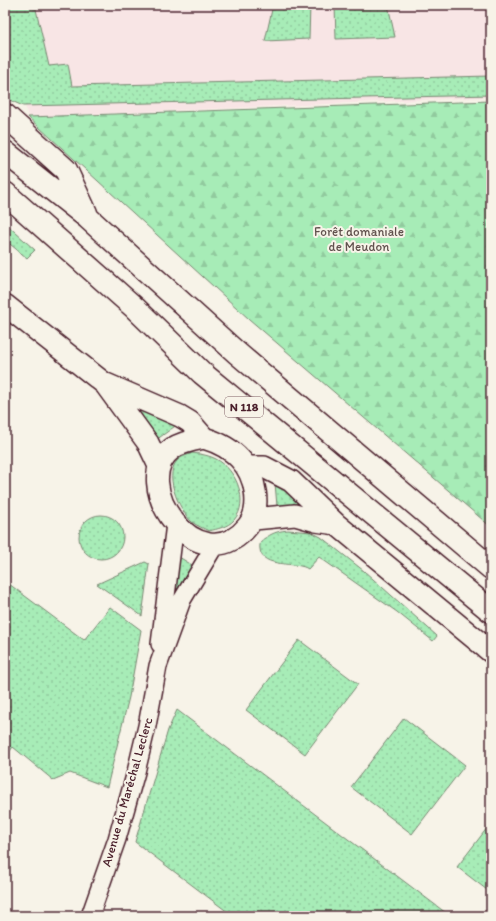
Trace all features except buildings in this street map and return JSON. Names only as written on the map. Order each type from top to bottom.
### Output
[{"type":"highway","points":[[5,115],[66,170],[88,218]]},
{"type":"highway","name":"N 118","points":[[5,152],[88,218],[238,352],[491,568]]},
{"type":"highway","name":"N 118","points":[[5,194],[135,308],[202,373],[491,611]]},
{"type":"street","points":[[5,305],[105,384],[180,416],[190,422],[204,438],[223,446],[240,459],[247,467],[254,485],[256,500],[254,518],[242,534],[229,542],[215,545],[201,542],[175,524],[166,514],[162,503],[158,488],[159,466],[148,443],[105,384]]},
{"type":"street","points":[[159,466],[172,448],[188,441],[204,438]]},
{"type":"street","points":[[247,467],[264,468],[291,481],[336,524],[491,652]]},
{"type":"street","points":[[254,518],[295,515],[316,521],[336,524]]},
{"type":"street","name":"Avenue du Maréchal Leclerc","points":[[90,916],[116,839],[136,772],[147,726],[158,666],[175,524]]},
{"type":"street","name":"Avenue du Maréchal Leclerc","points":[[158,666],[182,600],[215,545]]},
{"type":"shaded area","points":[[5,5],[491,5],[491,97],[28,117],[5,21]]},
{"type":"green space","points":[[5,5],[35,5],[49,66],[68,64],[72,86],[491,76],[491,95],[23,106],[5,98]]},
{"type":"green space","points":[[273,5],[310,5],[309,39],[265,41]]},
{"type":"green space","points":[[335,5],[388,5],[395,37],[336,39]]},
{"type":"green space","name":"Forêt domaniale de Meudon","points":[[491,101],[491,527],[249,319],[28,117]]},
{"type":"green space","points":[[5,223],[35,250],[27,258],[5,240]]},
{"type":"green space","points":[[122,397],[178,424],[156,440]]},
{"type":"green space","points":[[192,453],[216,459],[230,470],[235,478],[241,495],[241,504],[239,513],[232,522],[226,526],[209,531],[198,526],[187,516],[177,500],[172,481],[172,472],[175,464],[180,458]]},
{"type":"green space","points":[[275,483],[319,512],[277,506]]},
{"type":"green space","points":[[97,515],[105,515],[117,521],[123,533],[123,541],[117,553],[105,559],[97,559],[85,553],[79,541],[79,533],[85,521]]},
{"type":"green space","points":[[288,530],[311,532],[321,537],[364,571],[437,636],[433,641],[397,612],[319,557],[308,569],[296,565],[273,562],[262,555],[260,545],[262,540],[280,531]]},
{"type":"green space","points":[[179,557],[197,568],[173,603]]},
{"type":"green space","points":[[145,562],[149,564],[142,616],[97,584]]},
{"type":"green space","points":[[5,581],[84,640],[110,607],[141,630],[129,697],[107,787],[70,773],[53,780],[13,747],[5,757],[5,749],[9,743],[5,740]]},
{"type":"green space","points":[[299,640],[358,684],[305,754],[246,710]]},
{"type":"green space","points":[[177,710],[450,916],[233,916],[135,842],[168,730]]},
{"type":"green space","points":[[404,718],[465,765],[412,834],[351,787]]},
{"type":"green space","points":[[491,823],[491,893],[457,867]]}]
